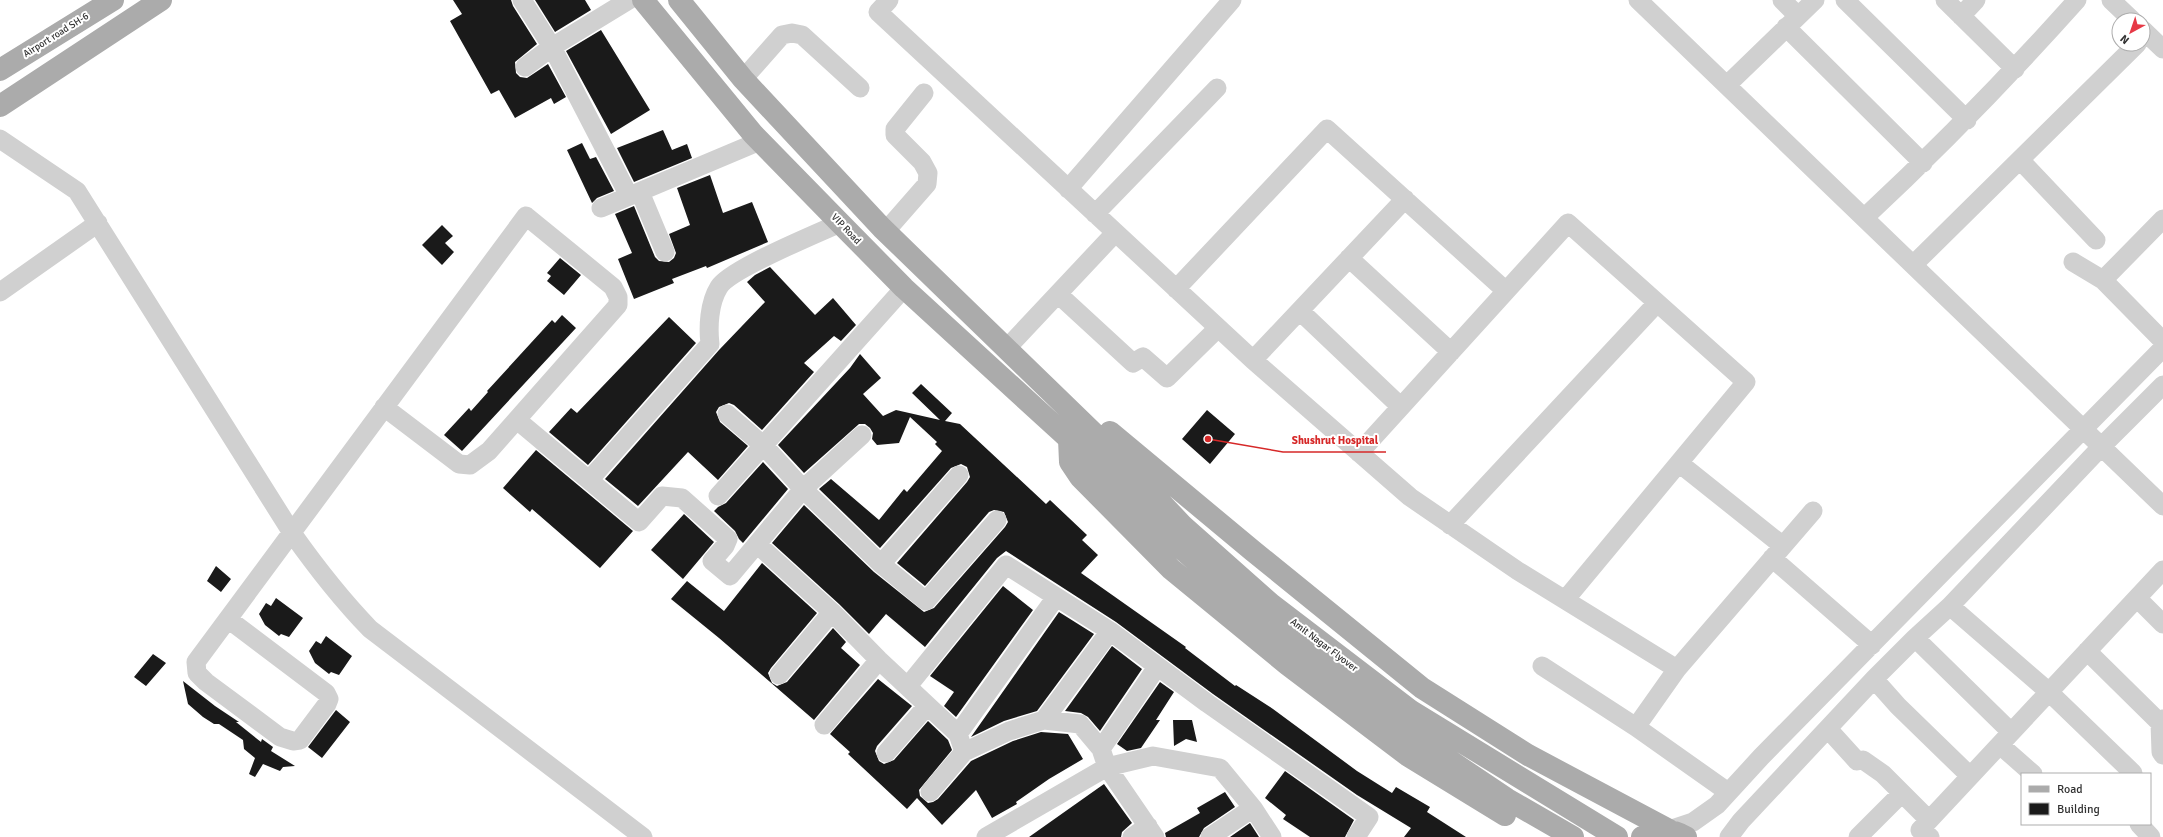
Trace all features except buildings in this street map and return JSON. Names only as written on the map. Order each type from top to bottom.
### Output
[{"type":"main road","points":[[0,106],[161,0]]},
{"type":"main road","name":"VIP Road","points":[[643,0],[760,141],[904,288],[1069,439]]},
{"type":"main road","points":[[679,0],[743,79],[886,232],[1007,348]]},
{"type":"main road","name":"Airport road SH-6","points":[[0,70],[103,2]]},
{"type":"main road","name":"Amit Nagar Flyover","points":[[1007,348],[1111,450],[1183,526],[1271,604],[1411,711],[1617,837]]},
{"type":"main road","points":[[1066,407],[1095,419],[1253,551],[1422,688],[1528,755],[1677,834]]},
{"type":"main road","points":[[1069,439],[1070,462],[1080,477],[1171,569],[1288,665],[1406,756],[1543,837]]},
{"type":"main road","name":"Amit Nagar Flyover","points":[[1069,439],[1175,543],[1257,614],[1397,725],[1507,799],[1573,837]]},
{"type":"main road","points":[[1642,837],[1657,831],[1677,834]]},
{"type":"street","points":[[522,0],[552,47],[665,252]]},
{"type":"street","points":[[525,67],[552,47],[629,0]]},
{"type":"street","points":[[889,0],[878,12],[1253,360],[1410,498],[1518,571],[1677,669]]},
{"type":"street","points":[[1068,189],[1232,0]]},
{"type":"street","points":[[1638,0],[2163,506]]},
{"type":"street","points":[[1782,0],[1792,21],[1923,163]]},
{"type":"street","points":[[1726,85],[1792,21],[1816,0]]},
{"type":"street","points":[[1845,0],[1966,120]]},
{"type":"street","points":[[1945,0],[2015,69]]},
{"type":"street","points":[[1961,16],[1976,0]]},
{"type":"street","points":[[1864,218],[1923,163],[1966,120],[2015,69],[2077,0]]},
{"type":"street","points":[[2116,1],[2125,12]]},
{"type":"street","points":[[743,79],[782,35],[792,33],[802,35],[860,88]]},
{"type":"street","points":[[2151,42],[2163,49]]},
{"type":"street","points":[[1913,265],[2127,52]]},
{"type":"street","points":[[1095,214],[1217,88]]},
{"type":"street","points":[[886,232],[927,184],[928,173],[925,167],[895,135],[895,129],[924,93]]},
{"type":"street","points":[[1176,289],[1327,129],[1506,291]]},
{"type":"street","points":[[0,139],[77,191],[292,533],[323,576],[348,606],[370,629],[643,837]]},
{"type":"street","points":[[601,208],[760,141]]},
{"type":"street","points":[[2020,160],[2096,240]]},
{"type":"street","points":[[1253,360],[1405,199]]},
{"type":"street","points":[[228,619],[326,693],[329,699],[328,704],[300,740],[293,741],[280,737],[206,682],[197,673],[196,662],[384,407],[526,216],[613,287],[618,297],[618,305],[490,452],[470,465],[459,464],[384,407]]},
{"type":"street","points":[[2103,280],[2163,219]]},
{"type":"street","points":[[0,292],[98,223]]},
{"type":"street","points":[[590,479],[710,344],[708,328],[714,298],[719,286],[744,268],[840,223]]},
{"type":"street","points":[[1359,453],[1568,223],[1746,382],[1565,600]]},
{"type":"street","points":[[1007,348],[1116,233]]},
{"type":"street","points":[[1349,258],[1451,352]]},
{"type":"street","points":[[2073,262],[2103,280],[2163,342]]},
{"type":"street","points":[[718,496],[904,288]]},
{"type":"street","points":[[1058,294],[1133,363],[1143,358],[1167,378],[1218,328]]},
{"type":"street","points":[[1450,525],[1657,302]]},
{"type":"street","points":[[1300,311],[1401,407]]},
{"type":"street","points":[[1677,834],[1717,804],[2083,428],[2163,348]]},
{"type":"street","points":[[1729,837],[1741,820],[1874,679],[1914,638],[1950,606],[2102,446],[2163,385]]},
{"type":"street","points":[[728,414],[764,446],[803,489],[881,564],[926,601],[997,520]]},
{"type":"street","points":[[517,420],[590,479],[639,522],[662,496],[682,498],[728,539],[725,546],[712,561],[730,576],[803,489],[862,434]]},
{"type":"street","points":[[1679,463],[1778,552],[1872,645]]},
{"type":"street","points":[[881,564],[958,475]]},
{"type":"street","points":[[1636,727],[1677,669],[1813,511]]},
{"type":"street","points":[[757,544],[832,612],[879,660],[908,686],[961,743]]},
{"type":"street","points":[[908,686],[1006,565],[1110,631],[1157,667],[1369,817],[1356,837]]},
{"type":"street","points":[[1828,728],[1857,761],[1863,760],[1883,774],[1902,793],[1929,828],[1970,776],[2163,570]]},
{"type":"street","points":[[930,792],[1056,597]]},
{"type":"street","points":[[2137,598],[2163,624]]},
{"type":"street","points":[[1950,606],[2049,692],[2133,773]]},
{"type":"street","points":[[779,675],[832,612]]},
{"type":"street","points":[[1044,720],[1110,631]]},
{"type":"street","points":[[1914,638],[2006,738],[2032,773]]},
{"type":"street","points":[[2087,651],[2161,721],[2161,752],[2163,754]]},
{"type":"street","points":[[824,725],[879,660]]},
{"type":"street","points":[[1542,666],[1636,727],[1728,792]]},
{"type":"street","points":[[1101,749],[1157,667]]},
{"type":"street","points":[[1874,679],[1898,706],[1970,776]]},
{"type":"street","points":[[886,753],[927,706]]},
{"type":"street","points":[[961,743],[1009,731],[1044,720],[1080,724],[1101,749],[1107,767],[1151,832],[1132,837]]},
{"type":"street","points":[[986,837],[1107,767],[1153,756],[1220,768],[1253,808],[1272,837]]},
{"type":"street","points":[[1858,837],[1902,793]]},
{"type":"street","points":[[1210,837],[1253,808]]},
{"type":"street","points":[[2139,825],[2151,837]]},
{"type":"place","name":"Shushrut Hospital","points":[[1208,439]]}]
